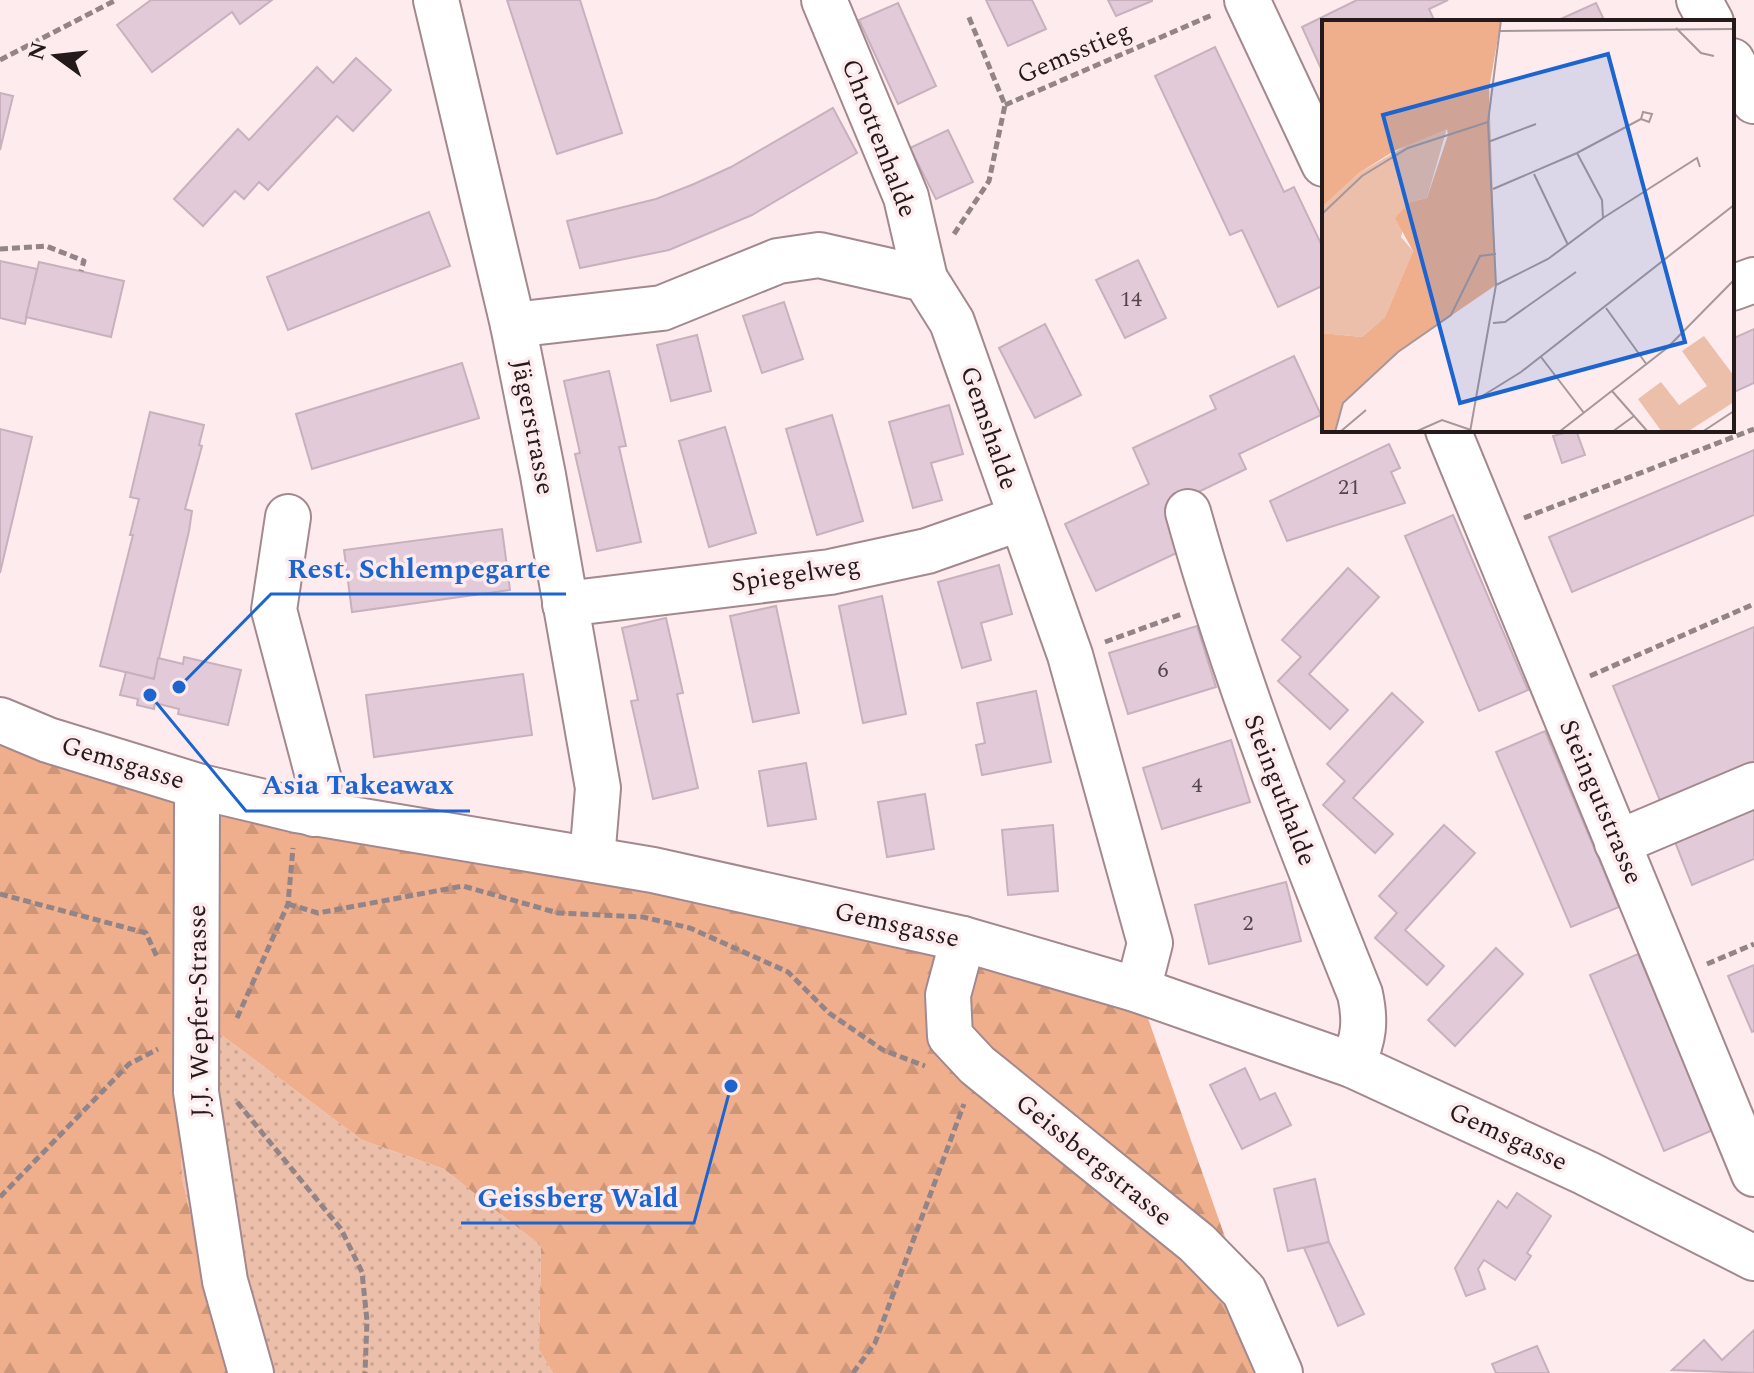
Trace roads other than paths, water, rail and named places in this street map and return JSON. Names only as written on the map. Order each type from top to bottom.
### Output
[{"type":"street","name":"Jägerstrasse","points":[[436,0],[513,325],[565,604],[598,788],[592,859]]},
{"type":"street","name":"Chrottenhalde","points":[[824,0],[906,197],[925,279]]},
{"type":"street","points":[[1699,0],[1710,20]]},
{"type":"street","points":[[1232,6],[1322,161]]},
{"type":"street","points":[[1734,65],[1754,101]]},
{"type":"street","points":[[513,325],[662,308],[778,261],[819,255],[925,279]]},
{"type":"street","name":"Gemshalde","points":[[925,279],[952,322],[1070,655],[1150,943],[1138,990]]},
{"type":"street","points":[[1734,287],[1754,280]]},
{"type":"street","name":"Steingutstrasse","points":[[1449,432],[1492,530],[1754,1174]]},
{"type":"street","name":"Steinguthalde","points":[[1188,512],[1213,603],[1276,788],[1360,994],[1366,1020],[1362,1045],[1352,1065]]},
{"type":"street","points":[[288,517],[274,610],[319,780],[305,812]]},
{"type":"street","name":"Spiegelweg","points":[[565,604],[830,572],[927,551],[1021,518]]},
{"type":"street","name":"Gemsgasse","points":[[0,720],[48,740],[201,787],[305,812],[592,859],[963,939],[1138,990],[1352,1065],[1586,1173],[1754,1258]]},
{"type":"street","points":[[1617,843],[1754,785]]},
{"type":"street","name":"J.J. Wepfer-Strasse","points":[[201,787],[197,805],[215,1028],[196,1092],[225,1281],[251,1373]]},
{"type":"street","name":"Geissbergstrasse","points":[[963,939],[948,995],[950,1036],[977,1065],[1197,1243],[1244,1291],[1280,1373]]},
{"type":"place","name":"Rest. Schlempegarte","points":[[179,687]]},
{"type":"place","name":"Asia Takeawax","points":[[150,695]]},
{"type":"place","name":"Geissberg Wald","points":[[731,1086]]}]
